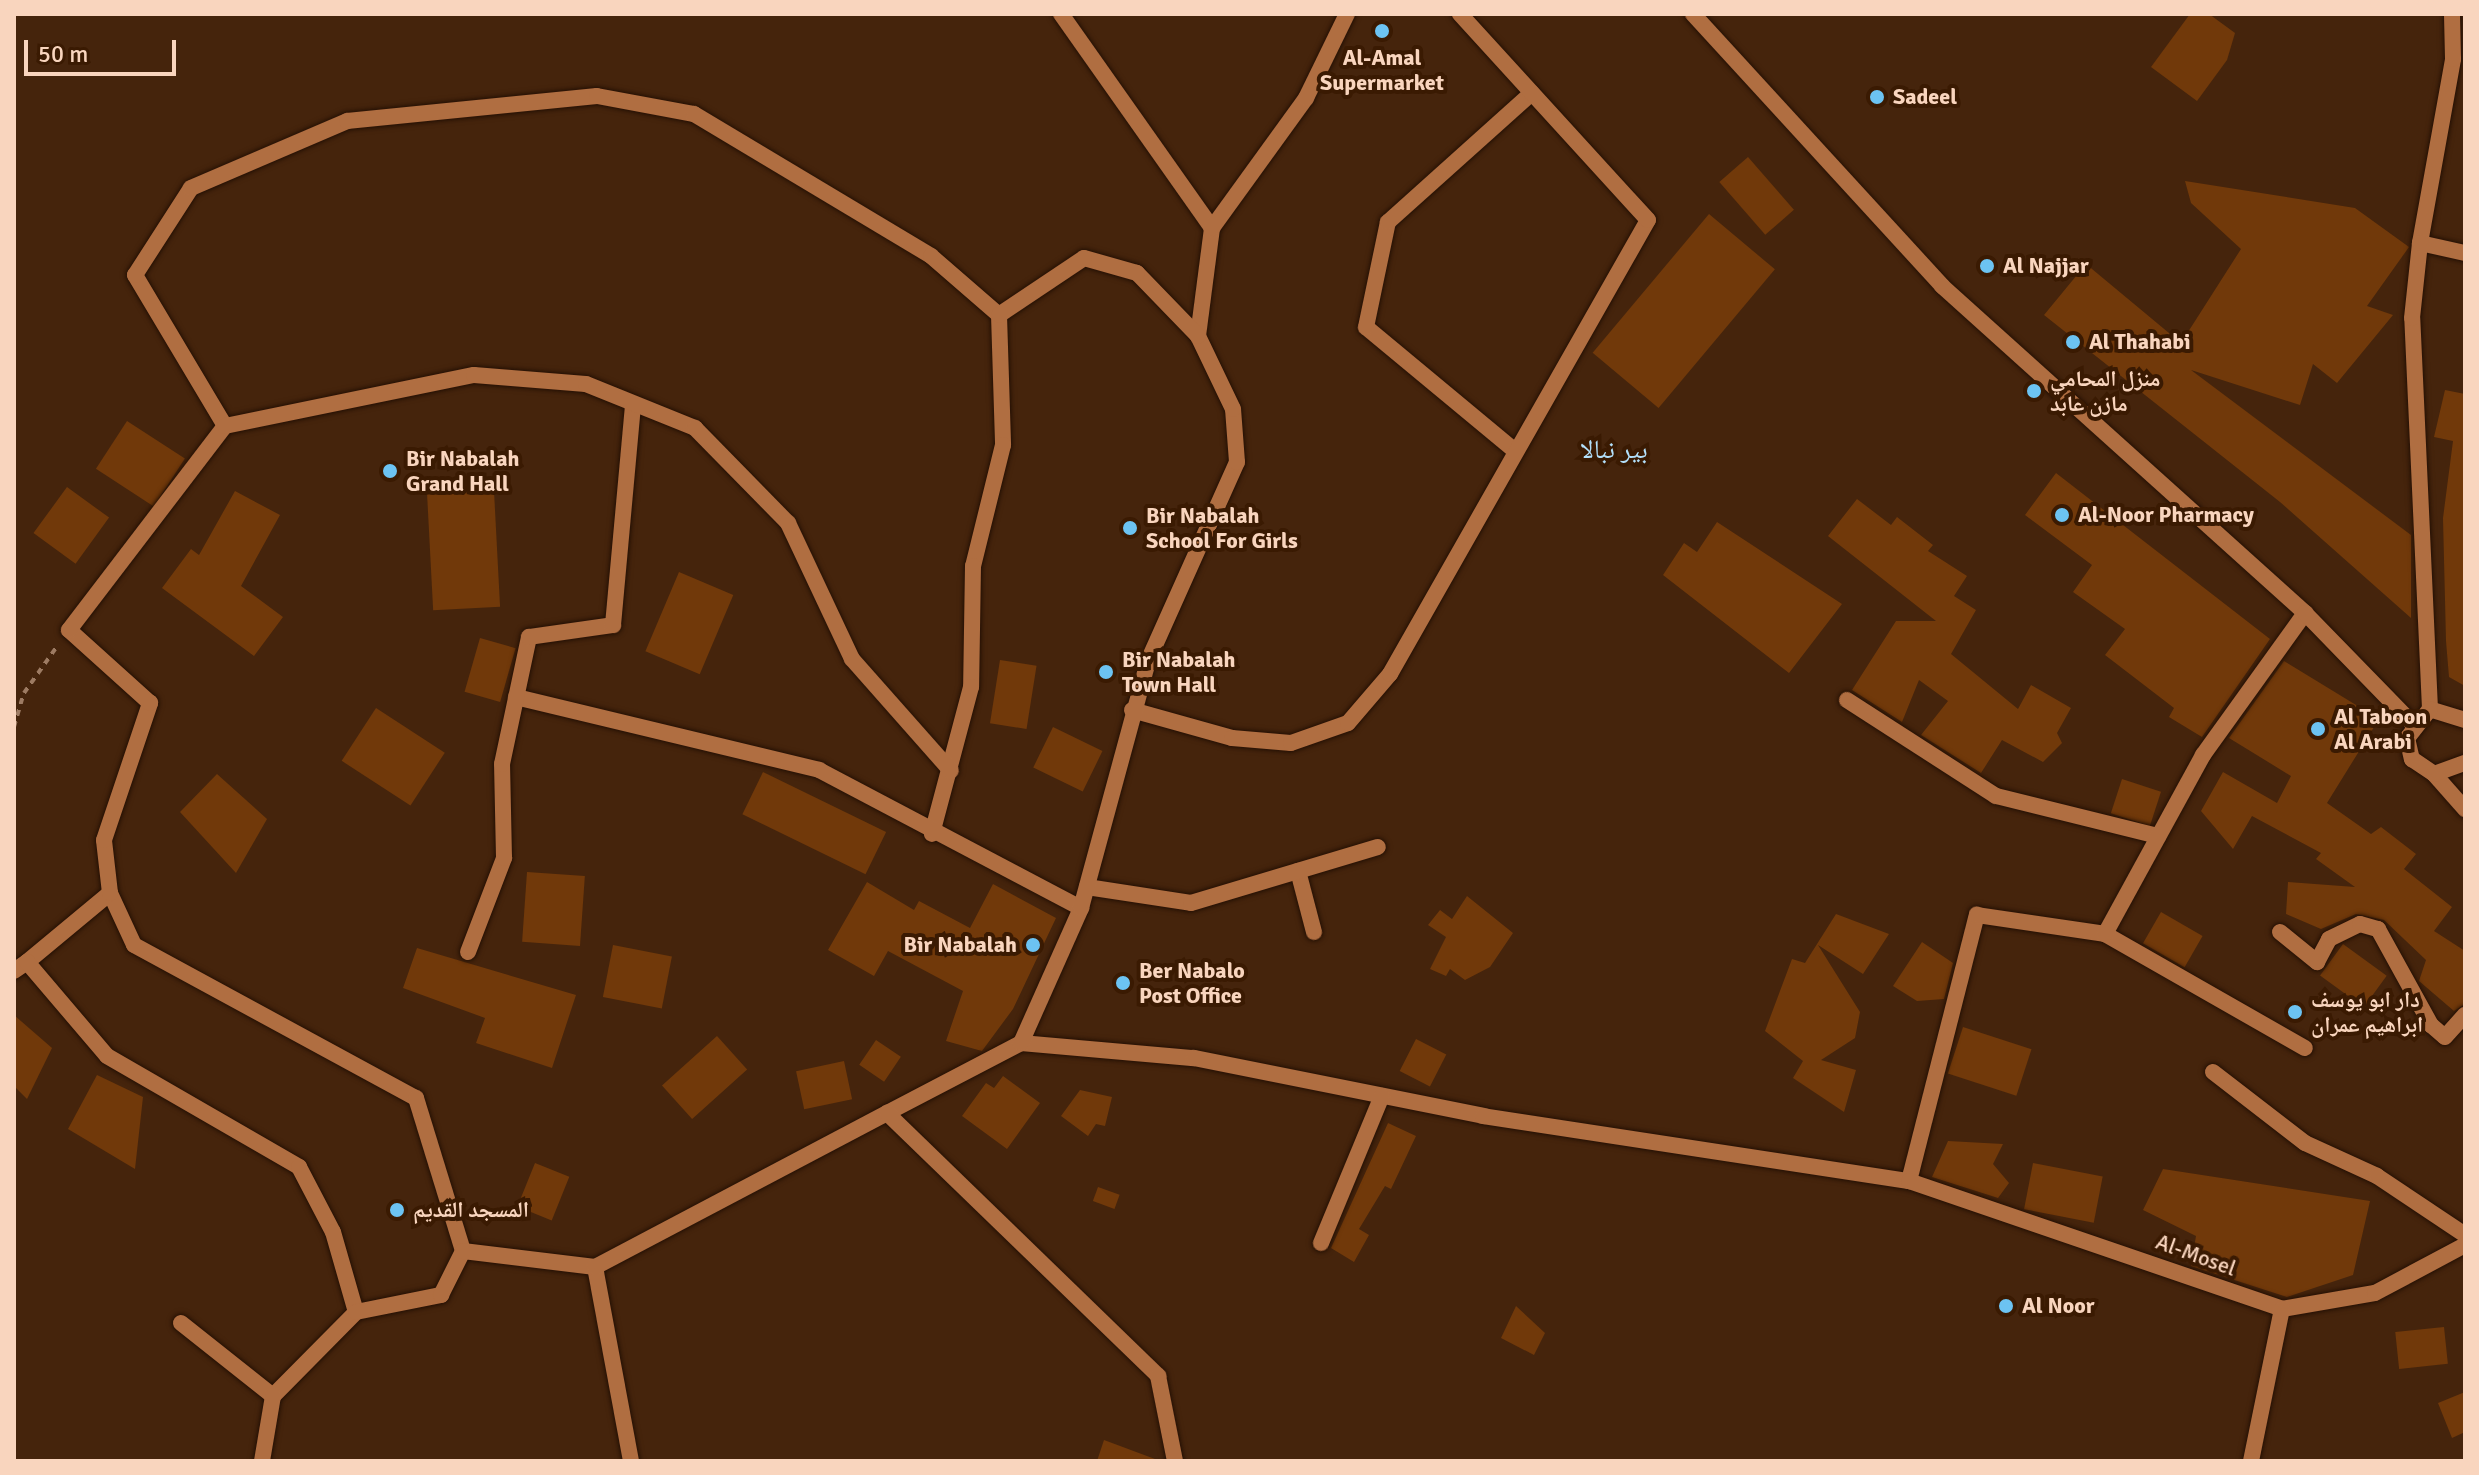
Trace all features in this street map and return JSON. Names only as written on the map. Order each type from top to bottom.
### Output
[{"type":"street","points":[[1061,14],[1212,228]]},
{"type":"street","points":[[1198,336],[1212,228],[1306,98],[1347,14]]},
{"type":"street","points":[[1132,710],[1232,738],[1291,743],[1348,723],[1390,674],[1514,450],[1648,220],[1460,14]]},
{"type":"street","points":[[1693,14],[1962,305],[2305,613],[2412,723]]},
{"type":"street","points":[[2430,709],[2412,318],[2420,243],[2453,59],[2452,14]]},
{"type":"street","points":[[1514,450],[1366,327],[1388,222],[1532,93]]},
{"type":"street","points":[[225,426],[135,275],[191,188],[347,121],[597,96],[694,114],[931,256],[999,315],[1003,445],[973,566],[971,687],[932,834]]},
{"type":"street","points":[[2420,243],[2465,253]]},
{"type":"street","points":[[463,1251],[595,1267],[1021,1043],[1081,908],[1132,710],[1237,462],[1233,409],[1198,336],[1137,273],[1084,258],[999,315]]},
{"type":"street","points":[[262,1461],[273,1396],[356,1312],[441,1295],[463,1251],[416,1098],[134,945],[110,893],[104,840],[150,703],[69,630],[225,426],[474,375],[586,384],[695,428],[788,523],[852,659],[951,771]]},
{"type":"street","points":[[468,952],[504,858],[502,764],[529,637],[613,625],[633,405]]},
{"type":"street","points":[[2105,934],[2203,755],[2305,613]]},
{"type":"street","points":[[516,697],[819,770],[932,834],[1081,908]]},
{"type":"street","points":[[1847,700],[1996,796],[2158,836]]},
{"type":"street","points":[[2430,709],[2465,720]]},
{"type":"street","points":[[2430,709],[2412,723],[2408,749],[2465,809]]},
{"type":"street","points":[[2434,774],[2464,766]]},
{"type":"street","points":[[1087,887],[1191,903],[1378,847]]},
{"type":"street","points":[[1298,871],[1314,932]]},
{"type":"street","points":[[110,893],[20,967],[107,1056],[299,1167],[333,1232],[356,1312]]},
{"type":"street","points":[[1909,1181],[1977,915],[2105,934],[2305,1048]]},
{"type":"street","points":[[2280,932],[2317,962],[2329,939],[2360,924],[2378,929],[2431,1025],[2445,1037],[2465,1015]]},
{"type":"street","name":"Al-Mosel","points":[[1021,1043],[1194,1058],[1382,1096],[1909,1181],[2282,1309],[2375,1293],[2465,1245]]},
{"type":"street","points":[[2213,1072],[2305,1143],[2377,1176],[2465,1235]]},
{"type":"street","points":[[1321,1243],[1382,1096]]},
{"type":"street","points":[[887,1113],[1158,1376],[1175,1461]]},
{"type":"street","points":[[595,1267],[631,1461]]},
{"type":"street","points":[[2251,1461],[2282,1309]]},
{"type":"street","points":[[181,1323],[273,1396]]},
{"type":"path","points":[[14,727],[24,693],[69,630]]},
{"type":"path","points":[[14,801],[14,828]]},
{"type":"building","points":[[2190,14],[2209,14],[2235,33],[2227,60],[2197,101],[2151,67]]},
{"type":"building","points":[[1748,157],[1794,210],[1765,235],[1719,182]]},
{"type":"building","points":[[2185,181],[2355,208],[2409,247],[2367,306],[2393,315],[2337,383],[2313,364],[2300,405],[2191,370],[2411,535],[2411,618],[2280,502],[2044,315],[2086,264],[2181,343],[2241,249],[2191,203]]},
{"type":"building","points":[[1709,214],[1775,269],[1659,408],[1593,353]]},
{"type":"building","points":[[2445,390],[2465,394],[2465,686],[2449,677],[2446,641],[2443,518],[2453,441],[2434,437]]},
{"type":"building","points":[[127,421],[185,459],[154,506],[96,469]]},
{"type":"building","points":[[2056,473],[2270,639],[2202,737],[2169,717],[2174,708],[2105,655],[2125,629],[2073,592],[2092,565],[2025,515]]},
{"type":"building","points":[[67,487],[109,518],[76,564],[33,533]]},
{"type":"building","points":[[235,491],[280,515],[241,586],[283,617],[254,656],[162,588],[191,549],[199,555]]},
{"type":"building","points":[[494,491],[500,607],[433,610],[427,495]]},
{"type":"building","points":[[1857,499],[1891,525],[1897,517],[1933,545],[1928,551],[1967,576],[1954,596],[1976,610],[1951,654],[2018,709],[2031,685],[2071,708],[2057,733],[2062,743],[2043,762],[2002,740],[1981,773],[1921,735],[1948,701],[1919,680],[1902,722],[1852,690],[1896,621],[1936,621],[1828,536]]},
{"type":"building","points":[[1717,522],[1842,604],[1789,673],[1663,575],[1684,543],[1697,552]]},
{"type":"building","points":[[679,572],[733,595],[700,674],[645,651]]},
{"type":"building","points":[[480,638],[516,648],[500,702],[465,692]]},
{"type":"building","points":[[1000,660],[1037,666],[1027,729],[990,723]]},
{"type":"building","points":[[2284,661],[2379,719],[2327,803],[2371,834],[2381,827],[2416,854],[2404,869],[2452,907],[2434,931],[2465,951],[2465,1004],[2454,1011],[2419,981],[2426,960],[2384,920],[2356,914],[2321,929],[2286,914],[2288,882],[2355,887],[2316,859],[2321,853],[2252,816],[2233,849],[2201,811],[2223,772],[2277,803],[2291,776],[2229,738]]},
{"type":"building","points":[[376,708],[445,753],[410,805],[342,761]]},
{"type":"building","points":[[1053,727],[1102,751],[1083,792],[1033,767]]},
{"type":"building","points":[[763,772],[886,832],[866,874],[742,814]]},
{"type":"building","points":[[217,774],[267,819],[236,873],[180,812]]},
{"type":"building","points":[[2122,779],[2161,792],[2150,826],[2111,813]]},
{"type":"building","points":[[527,872],[585,876],[580,946],[522,942]]},
{"type":"building","points":[[867,882],[914,910],[919,901],[970,928],[993,884],[1056,918],[1013,1009],[982,1051],[946,1041],[963,991],[888,951],[874,976],[828,950]]},
{"type":"building","points":[[1467,896],[1513,933],[1490,967],[1465,980],[1450,969],[1446,976],[1430,969],[1446,937],[1428,925],[1440,910],[1452,919]]},
{"type":"building","points":[[2161,912],[2203,936],[2185,967],[2143,943]]},
{"type":"building","points":[[1836,914],[1889,934],[1863,974],[1818,945],[1860,1012],[1855,1038],[1821,1060],[1856,1070],[1844,1112],[1793,1078],[1803,1061],[1765,1031],[1792,959],[1805,963]]},
{"type":"building","points":[[1922,942],[1953,963],[1944,999],[1917,1001],[1893,986]]},
{"type":"building","points":[[2343,944],[2387,976],[2364,1007],[2320,976]]},
{"type":"building","points":[[613,945],[672,956],[662,1008],[603,997]]},
{"type":"building","points":[[417,948],[576,995],[552,1068],[476,1043],[485,1018],[403,988]]},
{"type":"building","points":[[14,1015],[52,1048],[27,1099],[14,1086]]},
{"type":"building","points":[[1963,1027],[2031,1049],[2016,1096],[1948,1074]]},
{"type":"building","points":[[717,1036],[747,1069],[692,1119],[662,1086]]},
{"type":"building","points":[[1416,1039],[1446,1054],[1430,1087],[1400,1071]]},
{"type":"building","points":[[876,1040],[901,1057],[884,1082],[859,1065]]},
{"type":"building","points":[[844,1061],[852,1099],[804,1109],[796,1071]]},
{"type":"building","points":[[97,1075],[143,1097],[135,1169],[68,1129]]},
{"type":"building","points":[[1003,1076],[1040,1103],[1007,1149],[962,1116],[986,1083],[994,1088]]},
{"type":"building","points":[[1080,1090],[1112,1097],[1105,1126],[1096,1124],[1088,1136],[1061,1116]]},
{"type":"building","points":[[1388,1123],[1416,1136],[1391,1189],[1385,1186],[1359,1229],[1369,1235],[1354,1262],[1331,1248]]},
{"type":"building","points":[[1948,1141],[2003,1144],[1993,1164],[2009,1183],[1998,1198],[1932,1177]]},
{"type":"building","points":[[535,1163],[569,1177],[552,1220],[517,1207]]},
{"type":"building","points":[[2033,1163],[2103,1177],[2094,1223],[2024,1209]]},
{"type":"building","points":[[2163,1169],[2370,1201],[2353,1275],[2287,1297],[2191,1266],[2196,1236],[2143,1210]]},
{"type":"building","points":[[1098,1187],[1120,1195],[1114,1209],[1093,1201]]},
{"type":"building","points":[[1516,1306],[1545,1333],[1534,1355],[1501,1338]]},
{"type":"building","points":[[2444,1327],[2448,1364],[2399,1369],[2395,1332]]},
{"type":"building","points":[[2465,1392],[2465,1432],[2452,1438],[2438,1403]]},
{"type":"building","points":[[1104,1440],[1155,1459],[1155,1461],[1097,1461]]},
{"type":"place","name":"Al-Amal Supermarket","points":[[1382,31]]},
{"type":"place","name":"Sadeel","points":[[1877,97]]},
{"type":"place","name":"Al Najjar","points":[[1987,266]]},
{"type":"place","name":"Al Thahabi","points":[[2073,342]]},
{"type":"place","name":"منزل المحامي مازن عابد","points":[[2034,391]]},
{"type":"place","name":"Bir Nabalah Grand Hall","points":[[390,471]]},
{"type":"place","name":"Al-Noor Pharmacy","points":[[2062,515]]},
{"type":"place","name":"Bir Nabalah School For Girls","points":[[1130,528]]},
{"type":"place","name":"Bir Nabalah Town Hall","points":[[1106,672]]},
{"type":"place","name":"Al Taboon Al Arabi","points":[[2318,729]]},
{"type":"place","name":"Bir Nabalah","points":[[1033,945]]},
{"type":"place","name":"Ber Nabalo Post Office","points":[[1123,983]]},
{"type":"place","name":"دار ابو يوسف ابراهيم عمران","points":[[2295,1012]]},
{"type":"place","name":"المسجد القديم","points":[[397,1210]]},
{"type":"place","name":"Al Noor","points":[[2006,1306]]},
{"type":"district","name":"بير نبالا","points":[[1614,451]]}]
